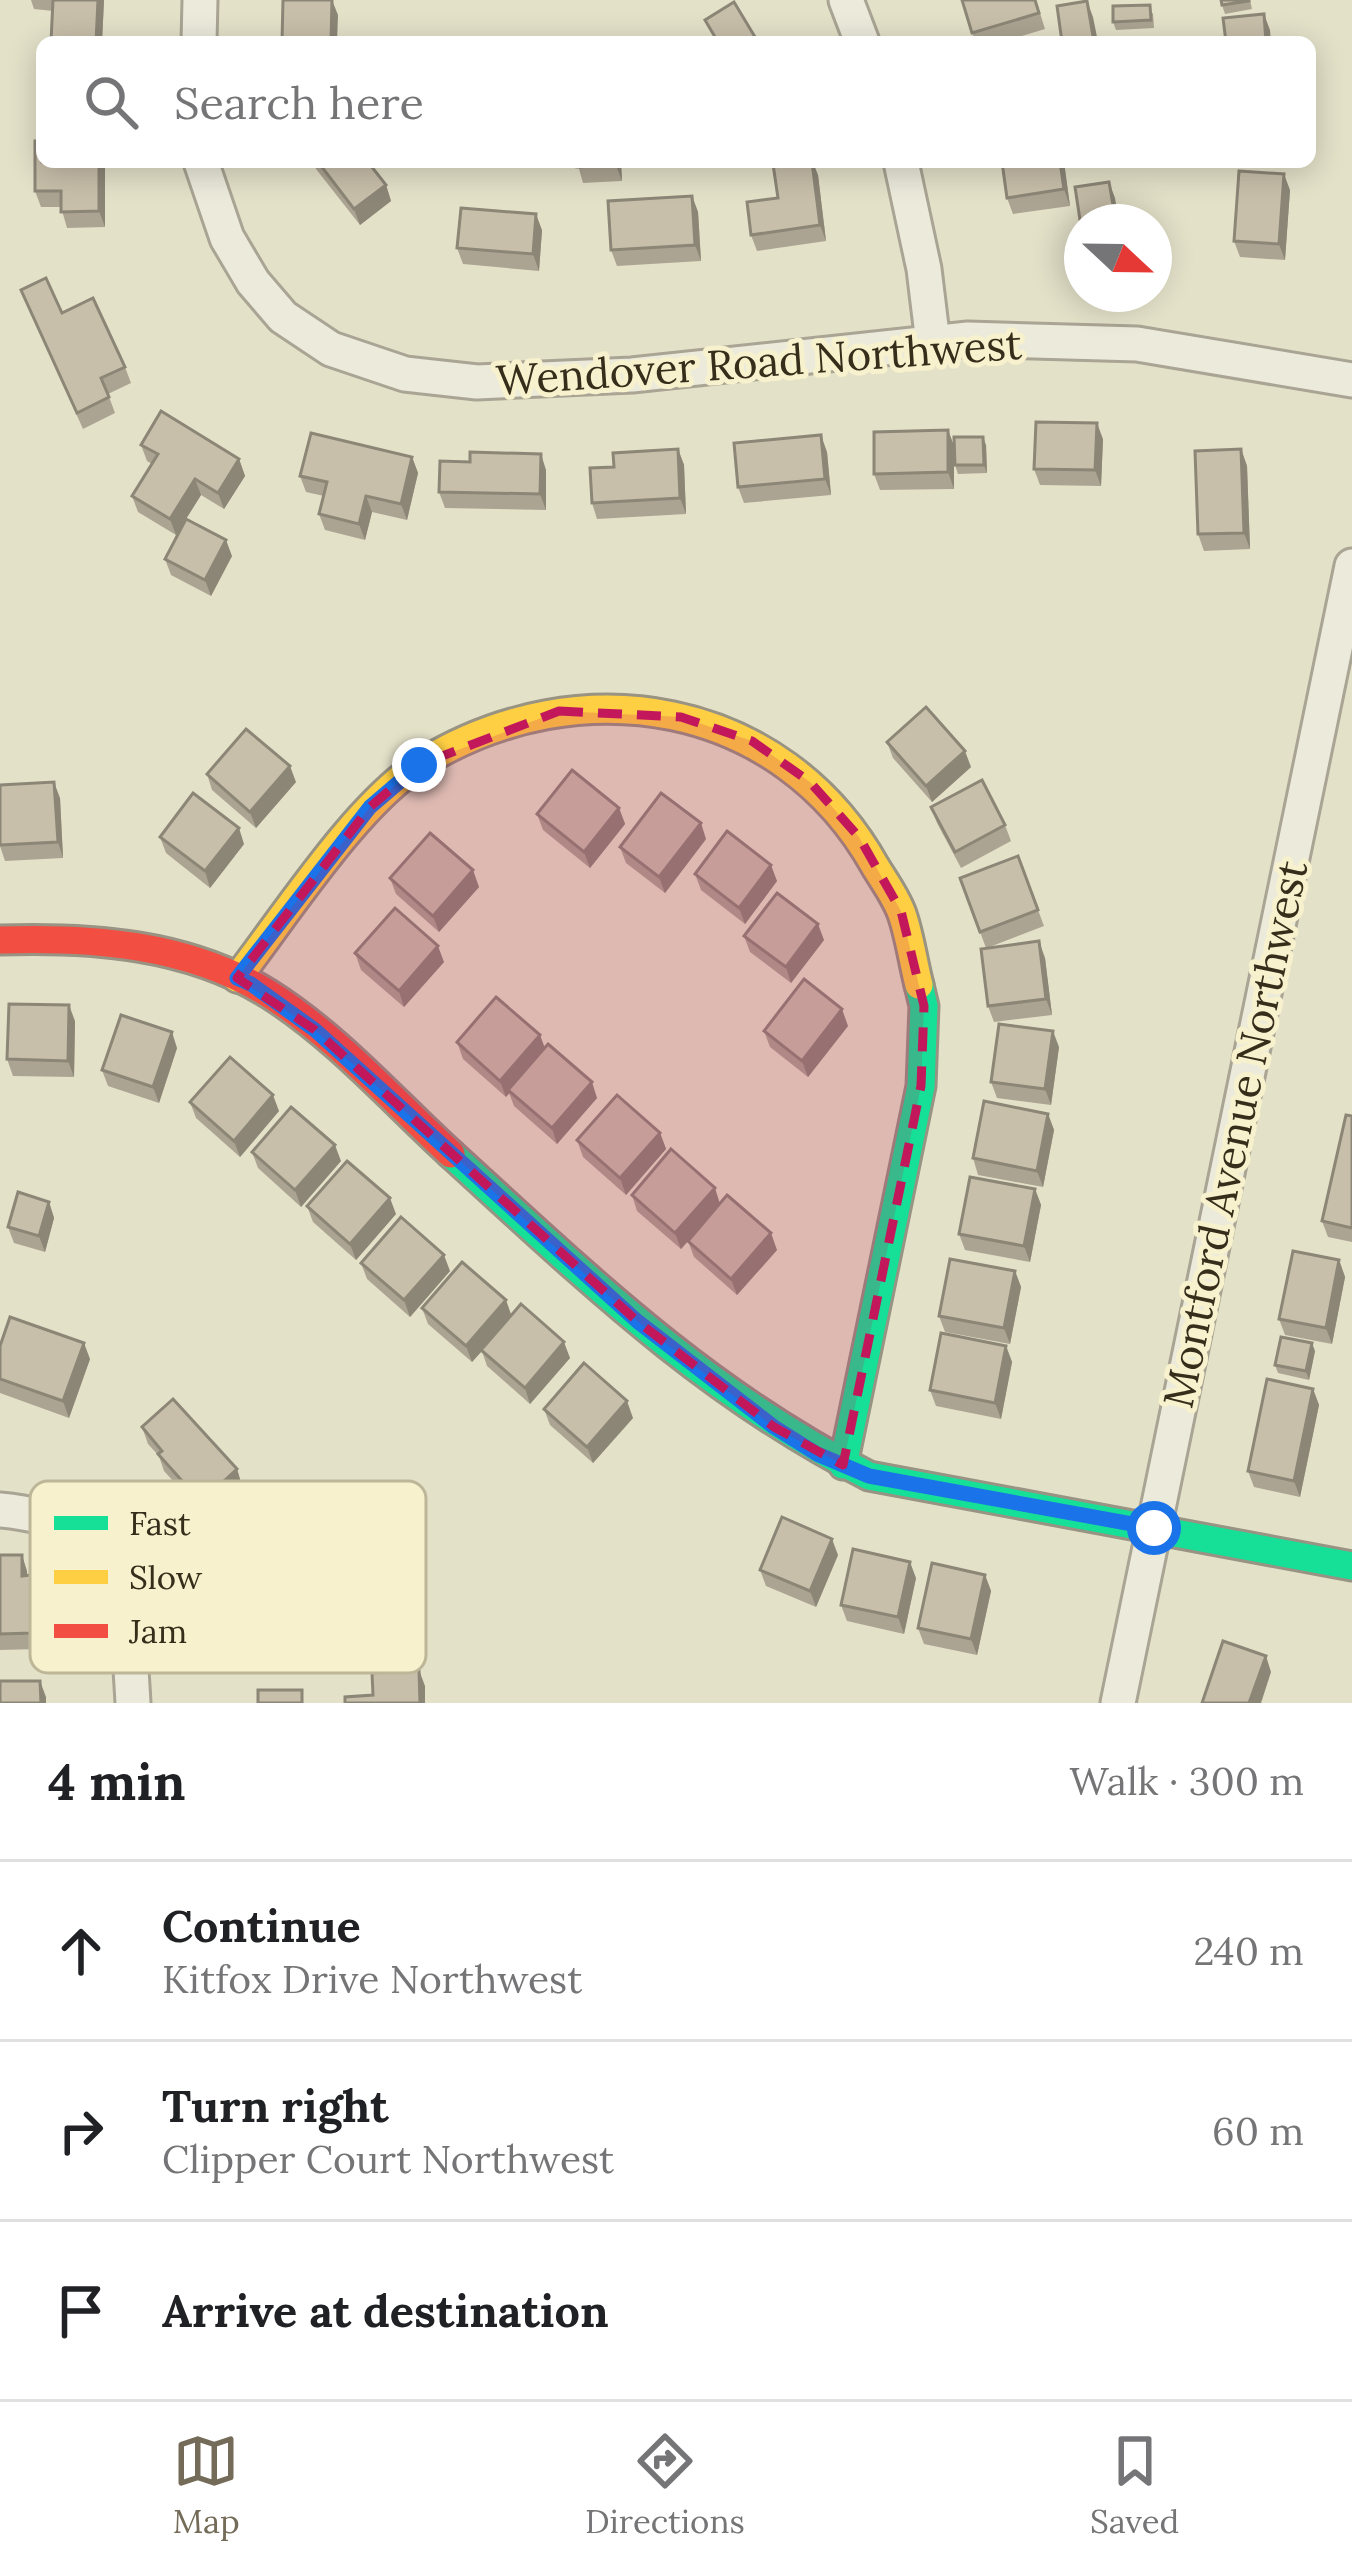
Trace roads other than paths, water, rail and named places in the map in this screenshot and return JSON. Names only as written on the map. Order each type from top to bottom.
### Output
[{"type":"street","points":[[199,36],[200,0]]},
{"type":"street","points":[[846,0],[860,36]]},
{"type":"street","name":"Wendover Road Northwest","points":[[203,168],[227,238],[253,282],[283,317],[331,349],[405,374],[476,382],[632,375],[968,340],[1137,344],[1352,380]]},
{"type":"street","points":[[902,168],[924,269],[933,343]]},
{"type":"street","name":"Montford Avenue Northwest","points":[[1118,1703],[1352,566]]},
{"type":"street","points":[[237,978],[370,807],[419,765],[475,736],[559,711],[615,708],[681,717],[752,741],[810,782],[859,837],[901,911],[924,1006],[921,1086],[843,1465]]},
{"type":"street","points":[[0,940],[68,937],[127,942],[251,984],[315,1030],[637,1321],[774,1427],[843,1465],[869,1476],[1352,1566]]},
{"type":"street","points":[[0,1510],[30,1516]]},
{"type":"street","points":[[131,1673],[134,1703]]}]
